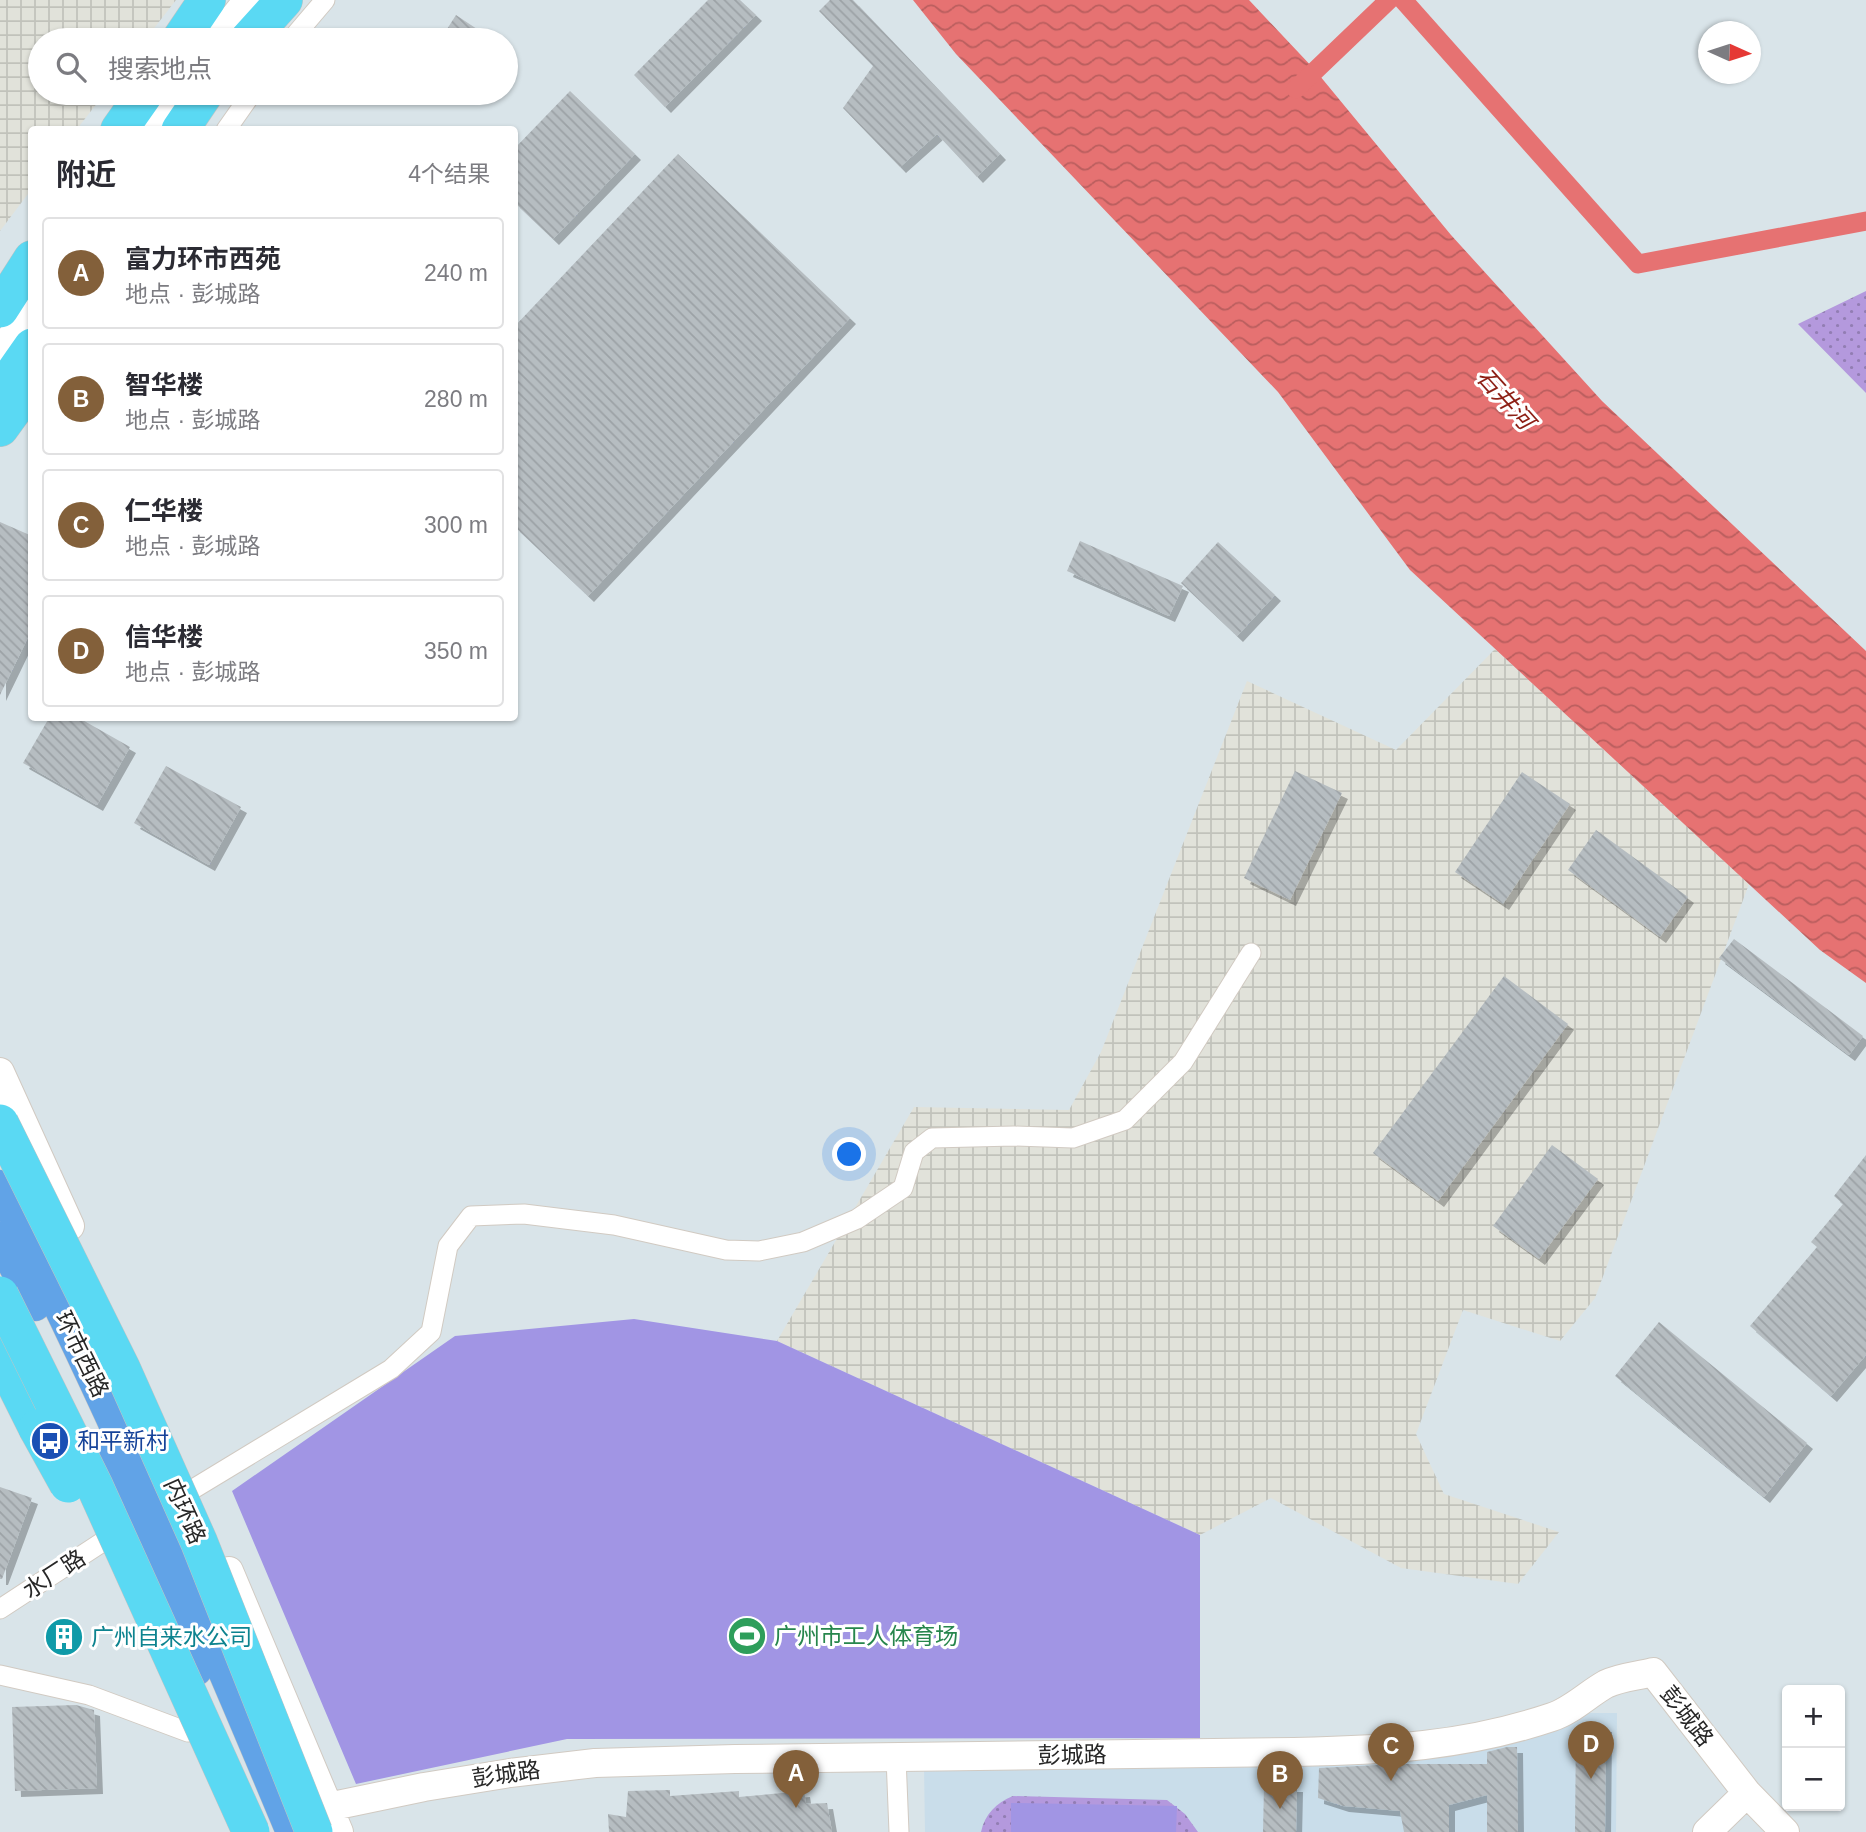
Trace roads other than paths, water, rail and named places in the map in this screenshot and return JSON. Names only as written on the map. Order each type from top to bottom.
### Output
[{"type":"highway","points":[[188,28],[207,0]]},
{"type":"highway","points":[[240,23],[284,0]]},
{"type":"highway","points":[[240,23],[291,0]]},
{"type":"highway","points":[[122,126],[137,105]]},
{"type":"highway","points":[[138,126],[152,105]]},
{"type":"highway","points":[[183,126],[197,105]]},
{"type":"highway","points":[[207,126],[221,105]]},
{"type":"highway","points":[[0,309],[28,265]]},
{"type":"highway","points":[[0,337],[28,296]]},
{"type":"highway","points":[[0,393],[28,353]]},
{"type":"highway","points":[[0,428],[28,390]]},
{"type":"highway","points":[[0,1110],[122,1369]]},
{"type":"highway","name":"内环路","points":[[0,1123],[122,1369],[327,1826]]},
{"type":"highway","points":[[0,1295],[95,1486],[251,1832]]},
{"type":"highway","points":[[0,1354],[37,1428],[200,1721]]},
{"type":"main road","points":[[240,23],[266,0]]},
{"type":"main road","points":[[155,126],[170,105]]},
{"type":"main road","points":[[171,126],[186,105]]},
{"type":"main road","points":[[193,126],[206,105]]},
{"type":"main road","points":[[0,316],[28,277]]},
{"type":"main road","points":[[0,353],[28,314]]},
{"type":"main road","points":[[0,370],[28,332]]},
{"type":"main road","points":[[0,406],[28,368]]},
{"type":"main road","points":[[0,1072],[145,1447],[156,1512]]},
{"type":"main road","points":[[0,1138],[60,1232],[194,1489],[310,1764],[327,1826]]},
{"type":"main road","name":"环市西路","points":[[0,1186],[106,1402],[156,1512],[292,1832]]},
{"type":"main road","name":"环市西路","points":[[1,1242],[77,1391],[156,1570],[200,1721],[266,1832]]},
{"type":"main road","points":[[0,1307],[107,1539],[200,1721],[234,1832]]},
{"type":"main road","points":[[107,1539],[112,1467]]},
{"type":"main road","points":[[218,1660],[286,1706]]},
{"type":"main road","name":"彭城路","points":[[327,1826],[449,1783],[535,1769],[595,1763],[1294,1752],[1386,1750],[1440,1745],[1494,1734],[1555,1716],[1609,1683],[1653,1672],[1747,1793]]},
{"type":"main road","points":[[1707,1832],[1747,1793],[1785,1832]]},
{"type":"street","points":[[301,28],[325,0]]},
{"type":"street","points":[[229,126],[244,105]]},
{"type":"street","points":[[156,1512],[391,1368],[431,1332],[448,1246],[471,1216],[524,1214],[614,1225],[726,1250],[759,1251],[803,1242],[858,1219],[903,1188],[914,1152],[932,1138],[1073,1138],[1125,1120],[1183,1062],[1251,953]]},
{"type":"street","name":"水厂路","points":[[0,1609],[107,1539]]},
{"type":"street","points":[[0,1675],[200,1721]]},
{"type":"street","points":[[896,1758],[899,1832]]},
{"type":"water","name":"石井河","points":[[913,0],[1249,0],[1315,70],[1451,235],[1602,401],[1866,651],[1866,983],[1820,950],[1410,570],[1278,392],[956,54]]},
{"type":"waterway","points":[[1296,89],[1389,0]]},
{"type":"waterway","points":[[1403,0],[1638,264],[1866,221]]},
{"type":"place","name":"和平新村","points":[[50,1441]]},
{"type":"place","name":"广州市工人体育场","points":[[747,1636]]},
{"type":"place","name":"广州自来水公司","points":[[64,1637]]},
{"type":"place","name":"信华楼","points":[[1591,1779]]},
{"type":"place","name":"仁华楼","points":[[1391,1781]]},
{"type":"place","name":"富力环市西苑","points":[[796,1808]]},
{"type":"place","name":"智华楼","points":[[1280,1809]]}]
